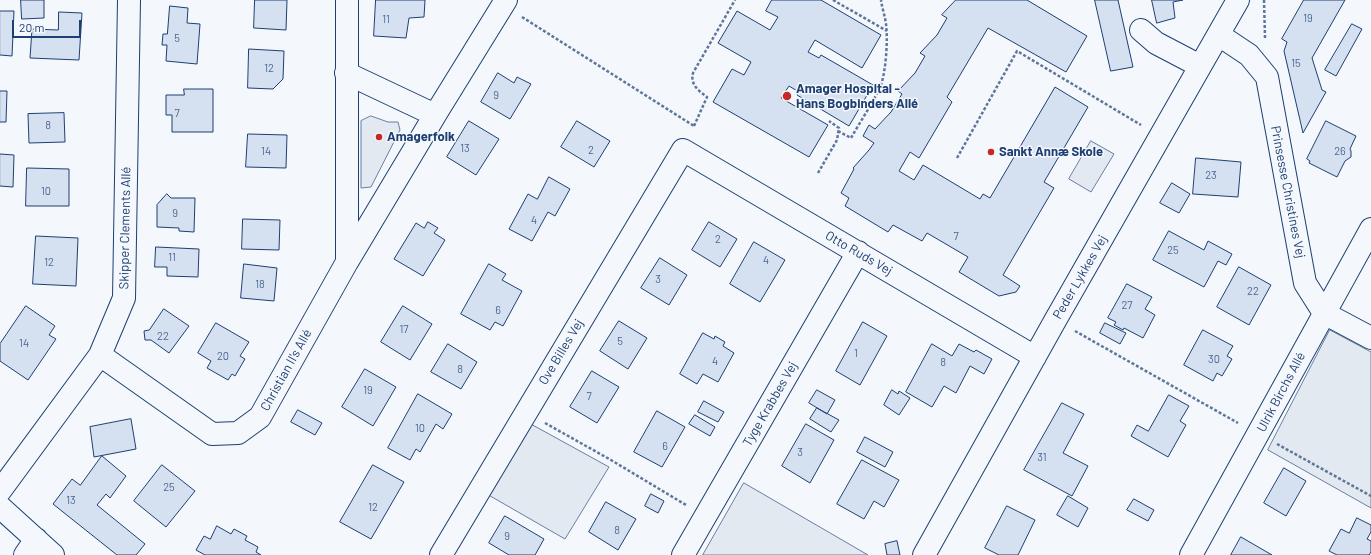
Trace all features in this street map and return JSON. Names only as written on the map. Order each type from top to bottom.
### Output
[{"type":"street","name":"Skipper Clements Allé","points":[[0,491],[100,355],[124,298],[128,0]]},
{"type":"street","name":"Christian II's Allé","points":[[347,0],[347,262]]},
{"type":"street","name":"Peder Lykkes Vej","points":[[924,555],[1238,0]]},
{"type":"street","name":"Christian II's Allé","points":[[100,355],[212,434],[238,433],[260,417],[347,262],[504,2]]},
{"type":"street","points":[[1141,30],[1156,43],[1200,66]]},
{"type":"street","name":"Prinsesse Christines Vej","points":[[1219,35],[1249,55],[1267,77],[1305,283],[1324,313],[1371,338]]},
{"type":"street","points":[[346,73],[435,115]]},
{"type":"street","name":"Otto Ruds Vej","points":[[682,150],[1035,357]]},
{"type":"street","name":"Ove Billes Vej","points":[[441,555],[682,150]]},
{"type":"street","name":"Ulrik Birchs Allé","points":[[1191,555],[1371,229]]},
{"type":"street","name":"Tyge Krabbes Vej","points":[[682,555],[858,252]]},
{"type":"street","points":[[0,507],[30,547],[53,555]]},
{"type":"path","points":[[682,150],[708,97],[697,90],[692,80],[693,73],[735,0]]},
{"type":"path","points":[[833,0],[886,30]]},
{"type":"path","points":[[838,131],[851,138],[880,86],[886,66],[886,23],[881,0]]},
{"type":"path","points":[[504,2],[694,126]]},
{"type":"path","points":[[957,158],[1017,51],[1161,136]]},
{"type":"path","points":[[818,173],[837,140],[839,128],[828,121]]},
{"type":"path","points":[[1073,330],[1371,496]]},
{"type":"path","points":[[525,413],[611,460],[705,516]]},
{"type":"shaded area","points":[[371,116],[388,122],[398,122],[400,130],[371,187],[361,188],[361,121]]},
{"type":"shaded area","points":[[1091,141],[1114,154],[1091,192],[1069,179]]},
{"type":"shaded area","points":[[1330,330],[1371,352],[1371,508],[1268,450]]},
{"type":"shaded area","points":[[529,423],[609,467],[565,539],[485,493]]},
{"type":"shaded area","points":[[744,483],[868,555],[703,555]]},
{"type":"building","points":[[21,0],[44,0],[44,18],[22,19]]},
{"type":"building","points":[[255,0],[287,0],[286,30],[254,28]]},
{"type":"building","points":[[376,0],[425,0],[424,17],[409,18],[406,38],[374,36]]},
{"type":"building","points":[[772,0],[821,0],[881,35],[862,68],[815,40],[808,52],[819,58],[821,55],[873,85],[849,126],[797,95],[799,92],[789,86],[781,98],[828,125],[809,157],[713,102],[732,69],[744,75],[751,62],[718,43],[737,11],[770,30],[778,17],[766,11]]},
{"type":"building","points":[[956,0],[1027,0],[1087,36],[1066,72],[988,28],[947,97],[952,102],[919,158],[910,152],[899,171],[914,180],[923,165],[980,199],[983,194],[990,198],[1055,87],[1088,107],[1044,182],[1054,188],[1003,275],[1020,286],[1016,292],[999,296],[959,272],[968,257],[927,233],[922,241],[893,225],[888,232],[845,206],[849,198],[841,193],[854,169],[853,168],[874,143],[863,136],[869,125],[875,129],[891,112],[902,94],[898,91],[915,73],[925,56],[920,53],[937,35],[947,18],[942,15]]},
{"type":"building","points":[[1095,0],[1118,0],[1133,67],[1111,71]]},
{"type":"building","points":[[1152,0],[1183,0],[1173,2],[1175,18],[1157,23]]},
{"type":"building","points":[[1304,0],[1345,0],[1312,58],[1322,90],[1326,92],[1303,133],[1284,51],[1287,42],[1282,39]]},
{"type":"building","points":[[170,6],[188,8],[187,23],[200,24],[197,64],[166,61],[167,45],[162,45],[163,34],[167,34]]},
{"type":"building","points":[[0,11],[14,11],[12,56],[0,55]]},
{"type":"building","points":[[59,12],[82,13],[79,60],[30,58],[32,29],[58,30]]},
{"type":"building","points":[[1352,24],[1362,29],[1336,76],[1325,70]]},
{"type":"building","points":[[249,49],[284,51],[283,79],[273,89],[248,88]]},
{"type":"building","points":[[498,73],[514,83],[517,77],[531,84],[510,119],[481,102]]},
{"type":"building","points":[[184,89],[213,89],[213,132],[172,132],[172,115],[166,115],[166,95],[184,95]]},
{"type":"building","points":[[0,91],[7,91],[6,122],[0,122]]},
{"type":"building","points":[[64,113],[65,142],[29,143],[28,114]]},
{"type":"building","points":[[469,121],[499,139],[476,175],[447,157]]},
{"type":"building","points":[[577,121],[610,141],[594,167],[561,147]]},
{"type":"building","points":[[1326,121],[1356,136],[1350,149],[1351,157],[1345,161],[1337,177],[1309,163],[1310,161],[1307,159]]},
{"type":"building","points":[[248,134],[287,135],[286,168],[246,167]]},
{"type":"building","points":[[0,154],[14,155],[13,187],[0,186]]},
{"type":"building","points":[[1196,158],[1241,162],[1238,197],[1193,194]]},
{"type":"building","points":[[27,168],[69,169],[69,206],[26,206]]},
{"type":"building","points":[[549,177],[570,189],[555,216],[548,212],[532,241],[509,229],[528,194],[537,199]]},
{"type":"building","points":[[1172,183],[1190,194],[1179,213],[1160,203]]},
{"type":"building","points":[[167,194],[171,198],[195,198],[194,232],[179,231],[179,228],[157,227],[157,205]]},
{"type":"building","points":[[243,219],[280,220],[279,250],[242,249]]},
{"type":"building","points":[[428,222],[438,228],[434,233],[445,240],[423,276],[394,259],[416,223],[424,228]]},
{"type":"building","points":[[709,222],[737,239],[720,267],[692,250]]},
{"type":"building","points":[[1169,231],[1204,250],[1208,241],[1232,254],[1226,265],[1218,261],[1204,287],[1153,260]]},
{"type":"building","points":[[36,236],[78,238],[76,286],[33,284]]},
{"type":"building","points":[[754,242],[785,260],[760,302],[730,284]]},
{"type":"building","points":[[156,247],[199,249],[198,277],[167,276],[167,267],[155,267]]},
{"type":"building","points":[[660,258],[687,275],[669,305],[641,288]]},
{"type":"building","points":[[244,264],[277,268],[274,301],[241,298]]},
{"type":"building","points":[[489,264],[506,274],[502,280],[522,291],[503,326],[495,322],[490,330],[461,314]]},
{"type":"building","points":[[1239,267],[1271,285],[1249,325],[1217,307]]},
{"type":"building","points":[[1127,284],[1152,297],[1145,309],[1155,315],[1143,338],[1124,328],[1123,330],[1114,325],[1116,322],[1108,318]]},
{"type":"building","points":[[26,306],[55,326],[49,335],[56,339],[28,380],[0,361],[0,344]]},
{"type":"building","points":[[403,306],[432,324],[410,360],[381,342]]},
{"type":"building","points":[[164,309],[189,326],[169,353],[151,340],[145,340],[144,331],[149,330]]},
{"type":"building","points":[[619,321],[647,338],[628,369],[600,351]]},
{"type":"building","points":[[863,322],[887,336],[860,385],[836,371]]},
{"type":"building","points":[[216,323],[249,342],[240,356],[245,359],[235,376],[232,374],[228,380],[207,368],[211,361],[198,353]]},
{"type":"building","points":[[1105,323],[1126,333],[1120,344],[1100,333]]},
{"type":"building","points":[[1203,330],[1233,346],[1227,356],[1232,359],[1222,376],[1217,373],[1213,381],[1184,365]]},
{"type":"building","points":[[703,333],[714,339],[715,336],[725,342],[723,346],[734,353],[718,382],[703,374],[697,384],[680,374]]},
{"type":"building","points":[[448,344],[477,362],[461,389],[431,372]]},
{"type":"building","points":[[932,344],[952,356],[959,344],[974,352],[976,350],[992,359],[984,374],[970,366],[956,393],[944,386],[932,407],[906,392]]},
{"type":"building","points":[[365,369],[396,387],[373,426],[342,407]]},
{"type":"building","points":[[592,371],[619,387],[597,423],[570,407]]},
{"type":"building","points":[[817,390],[835,400],[827,414],[809,403]]},
{"type":"building","points":[[892,390],[898,394],[899,391],[910,398],[899,415],[884,405]]},
{"type":"building","points":[[418,394],[452,414],[443,429],[436,424],[420,452],[416,449],[410,460],[388,448]]},
{"type":"building","points":[[1169,395],[1189,406],[1180,421],[1186,425],[1168,457],[1131,436],[1137,425],[1148,431]]},
{"type":"building","points":[[704,401],[724,412],[718,422],[698,412]]},
{"type":"building","points":[[1062,403],[1084,414],[1063,453],[1088,466],[1072,496],[1024,470]]},
{"type":"building","points":[[817,408],[839,420],[831,432],[810,419]]},
{"type":"building","points":[[298,410],[322,423],[315,435],[291,422]]},
{"type":"building","points":[[657,411],[685,427],[662,467],[634,452]]},
{"type":"building","points":[[695,415],[715,427],[710,436],[689,424]]},
{"type":"building","points":[[131,419],[136,449],[94,457],[90,427]]},
{"type":"building","points":[[806,424],[834,440],[810,483],[782,466]]},
{"type":"building","points":[[865,437],[893,452],[885,467],[857,452]]},
{"type":"building","points":[[102,456],[126,476],[110,498],[106,494],[97,505],[145,544],[136,555],[117,555],[53,504],[72,479],[80,485]]},
{"type":"building","points":[[862,460],[899,480],[884,507],[874,501],[864,519],[837,504]]},
{"type":"building","points":[[162,465],[195,491],[166,527],[134,501]]},
{"type":"building","points":[[373,465],[404,482],[371,539],[340,522]]},
{"type":"building","points":[[1284,468],[1306,481],[1286,516],[1264,503]]},
{"type":"building","points":[[651,494],[664,501],[658,513],[645,506]]},
{"type":"building","points":[[1068,496],[1088,508],[1078,527],[1057,515]]},
{"type":"building","points":[[1134,499],[1154,510],[1148,521],[1127,510]]},
{"type":"building","points":[[606,502],[636,519],[618,550],[589,532]]},
{"type":"building","points":[[1007,506],[1035,520],[1018,555],[999,555],[985,548]]},
{"type":"building","points":[[505,516],[544,539],[535,555],[509,555],[489,543]]},
{"type":"building","points":[[1357,518],[1371,525],[1371,532],[1367,539],[1371,541],[1371,552],[1369,555],[1337,555],[1329,551],[1341,529],[1349,533]]},
{"type":"building","points":[[217,526],[231,534],[234,529],[247,536],[245,540],[258,547],[256,552],[261,555],[205,555],[196,550],[204,536],[210,539]]},
{"type":"building","points":[[1241,537],[1272,555],[1231,555]]},
{"type":"building","points":[[897,541],[900,555],[887,555],[885,544]]},
{"type":"place","name":"Amager Hospital - Hans Bogbinders Allé","points":[[787,96]]},
{"type":"place","name":"Amagerfolk","points":[[379,137]]},
{"type":"place","name":"Sankt Annæ Skole","points":[[991,152]]}]
